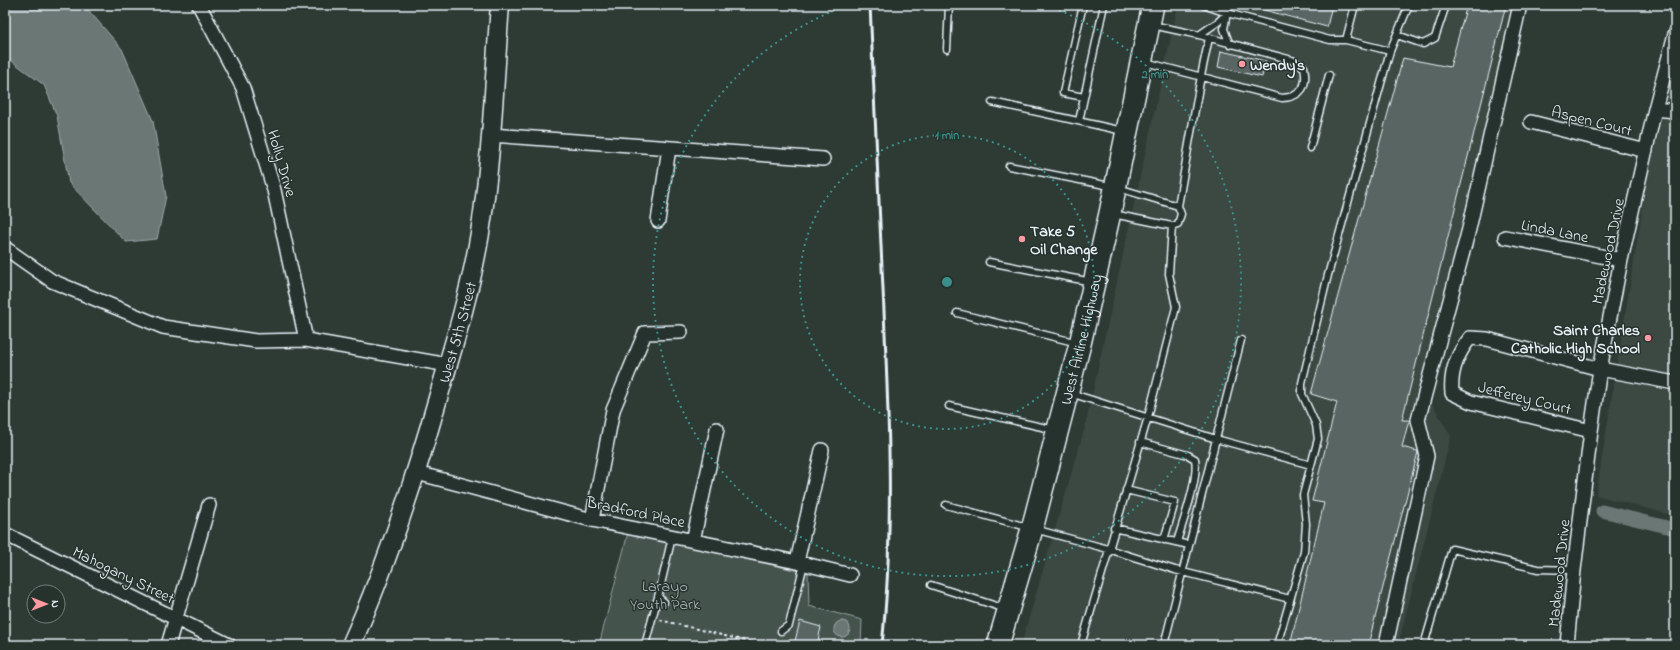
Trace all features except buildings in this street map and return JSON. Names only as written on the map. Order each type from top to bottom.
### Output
[{"type":"highway","name":"West Airline Highway","points":[[998,645],[1032,529],[1080,344],[1110,213],[1151,14]]},
{"type":"main road","name":"West 5th Street","points":[[351,645],[396,534],[417,472],[465,303],[478,242],[485,196],[491,135],[500,5]]},
{"type":"street","name":"Holly Drive","points":[[198,5],[243,88],[274,190],[306,340]]},
{"type":"street","points":[[1386,645],[1427,456],[1418,420],[1469,229],[1520,5]]},
{"type":"street","name":"Madewood Drive","points":[[1567,645],[1590,431],[1600,369],[1621,260],[1654,108],[1670,72],[1675,34]]},
{"type":"street","points":[[1654,108],[1675,111]]},
{"type":"street","name":"Aspen Court","points":[[1531,122],[1646,150]]},
{"type":"street","points":[[491,135],[823,159]]},
{"type":"street","points":[[658,221],[669,148]]},
{"type":"street","name":"Linda Lane","points":[[1505,237],[1621,260]]},
{"type":"street","points":[[5,248],[52,281],[163,326],[256,341],[306,340],[448,365]]},
{"type":"street","points":[[592,520],[613,410],[645,333],[680,332]]},
{"type":"street","name":"Jefferey Court","points":[[1590,431],[1471,402],[1452,393],[1451,380],[1460,349],[1470,338],[1487,339],[1600,369]]},
{"type":"street","points":[[1600,369],[1675,383]]},
{"type":"street","points":[[693,541],[717,429]]},
{"type":"street","points":[[801,563],[822,450]]},
{"type":"street","name":"Bradford Place","points":[[417,472],[592,520],[801,563],[850,575]]},
{"type":"street","points":[[168,645],[209,505]]},
{"type":"street","name":"Mahogany Street","points":[[5,534],[229,645]]},
{"type":"lane","points":[[948,5],[948,49]]},
{"type":"lane","points":[[1083,5],[1063,93],[1084,97]]},
{"type":"lane","points":[[1079,122],[1104,5]]},
{"type":"lane","points":[[1203,5],[1227,13],[1330,40],[1346,40],[1390,51]]},
{"type":"lane","points":[[1228,5],[1224,29],[1230,44]]},
{"type":"lane","points":[[1346,40],[1355,5]]},
{"type":"lane","points":[[1277,645],[1306,541],[1303,495],[1318,439],[1316,425],[1302,394],[1302,383],[1328,275],[1390,51],[1409,5]]},
{"type":"lane","points":[[1397,35],[1423,44],[1435,38],[1446,5]]},
{"type":"lane","points":[[1199,35],[1218,22],[1227,13]]},
{"type":"lane","points":[[1141,61],[1282,98],[1293,98],[1301,92],[1306,77],[1304,67],[1292,60],[1199,35],[1151,14]]},
{"type":"lane","points":[[1110,213],[1172,226],[1178,224],[1181,214],[1178,206],[1209,38]]},
{"type":"lane","points":[[1310,148],[1329,75]]},
{"type":"lane","points":[[992,102],[1127,132]]},
{"type":"lane","points":[[1009,166],[1115,187],[1178,206]]},
{"type":"lane","points":[[1081,645],[1114,528],[1148,417],[1176,307],[1169,274],[1172,226]]},
{"type":"lane","points":[[989,262],[1093,282]]},
{"type":"lane","points":[[958,313],[1080,344]]},
{"type":"lane","points":[[1164,645],[1241,340]]},
{"type":"lane","points":[[1067,392],[1216,439],[1311,465]]},
{"type":"lane","points":[[949,406],[1057,430]]},
{"type":"lane","points":[[1140,442],[1188,455],[1195,459],[1196,466],[1193,481],[1177,542]]},
{"type":"lane","points":[[1126,490],[1175,502],[1164,540]]},
{"type":"lane","points":[[946,505],[1183,572],[1290,599]]},
{"type":"lane","points":[[1114,528],[1189,545]]},
{"type":"lane","points":[[645,645],[653,618],[672,536]]},
{"type":"lane","points":[[1424,645],[1452,549],[1538,569],[1574,570]]},
{"type":"lane","points":[[781,631],[789,625],[792,600],[801,563]]},
{"type":"lane","points":[[665,568],[672,570]]},
{"type":"lane","points":[[931,585],[1008,609]]},
{"type":"lane","points":[[658,597],[664,602]]},
{"type":"path","points":[[653,618],[762,645]]},
{"type":"shaded area","points":[[5,5],[84,5],[122,49],[153,121],[166,196],[157,239],[126,242],[69,183],[57,116],[44,85],[5,56]]},
{"type":"shaded area","points":[[1178,5],[1527,5],[1431,402],[1451,436],[1398,645],[1021,645],[1085,427]]},
{"type":"shaded area","name":"Saint Charles Catholic High School","points":[[1672,78],[1675,78],[1675,516],[1596,495],[1647,180]]},
{"type":"shaded area","points":[[839,621],[845,621],[850,626],[848,635],[845,637],[839,637],[834,632],[834,626]]},
{"type":"green space","name":"Larayo Youth Park","points":[[628,533],[808,573],[809,606],[862,620],[861,645],[599,645]]},
{"type":"waterway","points":[[1602,511],[1675,529]]},
{"type":"railway","points":[[870,5],[889,436],[888,562],[882,645]]},
{"type":"place","name":"Wendy's","points":[[1242,64]]},
{"type":"place","name":"Take 5 Oil Change","points":[[1022,239]]},
{"type":"place","name":"Saint Charles Catholic High School","points":[[1648,338]]}]
